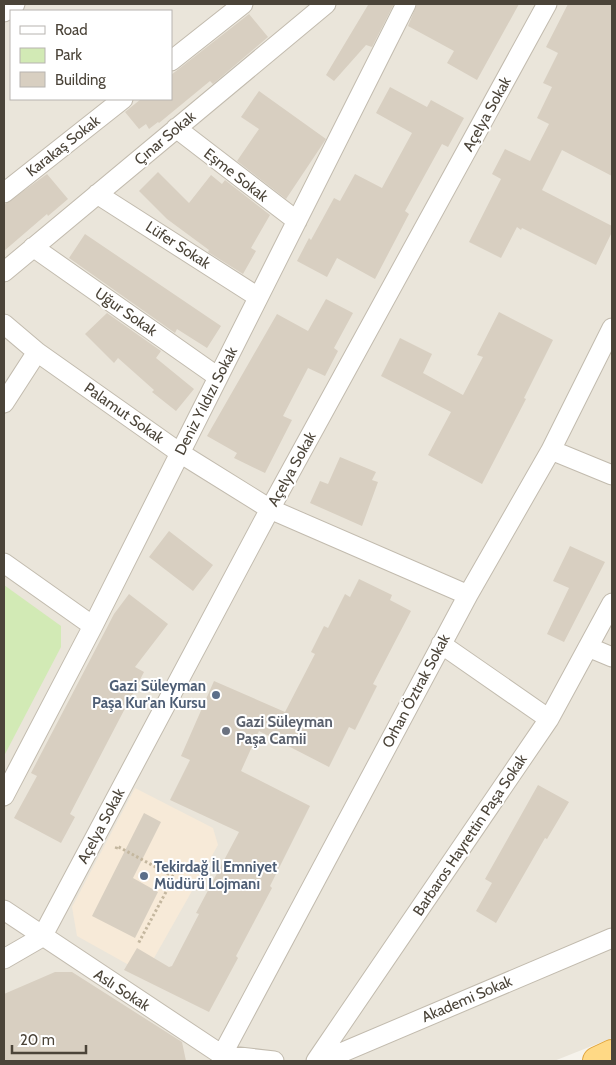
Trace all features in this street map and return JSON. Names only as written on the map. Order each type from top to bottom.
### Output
[{"type":"highway","points":[[596,1061],[612,1054]]},
{"type":"street","points":[[4,12],[15,4]]},
{"type":"street","points":[[172,60],[243,4]]},
{"type":"street","name":"Çınar Sokak","points":[[4,272],[326,4]]},
{"type":"street","name":"Deniz Yıldızı Sokak","points":[[4,796],[93,626],[406,4]]},
{"type":"street","name":"Açelya Sokak","points":[[42,937],[270,509],[548,4]]},
{"type":"street","name":"Karakaş Sokak","points":[[4,193],[122,100]]},
{"type":"street","name":"Eşme Sokak","points":[[176,128],[296,221]]},
{"type":"street","name":"Lüfer Sokak","points":[[98,194],[258,297]]},
{"type":"street","name":"Uğur Sokak","points":[[33,247],[218,377]]},
{"type":"street","name":"Palamut Sokak","points":[[4,324],[37,352],[180,453],[270,509],[468,595]]},
{"type":"street","name":"Orhan Öztrak Sokak","points":[[222,1056],[441,644],[551,450],[612,328]]},
{"type":"street","points":[[4,403],[37,352]]},
{"type":"street","points":[[551,450],[612,475]]},
{"type":"street","points":[[4,562],[93,626]]},
{"type":"street","name":"Barbaros Hayrettin Paşa Sokak","points":[[316,1061],[550,719],[612,602]]},
{"type":"street","points":[[441,644],[550,719]]},
{"type":"street","points":[[588,647],[612,658]]},
{"type":"street","name":"Aslı Sokak","points":[[4,910],[222,1056],[274,1061]]},
{"type":"street","points":[[4,959],[42,937]]},
{"type":"street","name":"Akademi Sokak","points":[[322,1061],[612,938]]},
{"type":"path","points":[[112,855],[117,846],[174,877],[138,944]]},
{"type":"shaded area","points":[[4,4],[612,4],[612,1038],[554,1061],[4,1061]]},
{"type":"shaded area","name":"Tekirdağ İl Emniyet Müdürü Lojmanı","points":[[135,788],[213,828],[218,845],[145,974],[77,936],[72,907]]},
{"type":"green space","points":[[4,585],[61,626],[61,647],[4,756]]},
{"type":"building","points":[[367,4],[394,4],[372,47],[366,45],[334,81],[326,75]]},
{"type":"building","points":[[417,4],[519,4],[477,80],[447,63],[454,51],[408,26]]},
{"type":"building","points":[[568,4],[612,4],[612,176],[562,150],[542,190],[612,226],[612,232],[596,265],[517,227],[501,258],[469,242],[501,179],[492,174],[505,149],[530,161],[549,124],[537,118],[552,87],[543,83],[558,53],[546,47]]},
{"type":"building","points":[[249,14],[268,37],[213,84],[210,81],[159,123],[149,129],[146,124],[139,129],[125,112],[140,100],[172,100],[172,74]]},
{"type":"building","points":[[390,87],[427,107],[431,100],[464,118],[448,147],[442,144],[405,211],[409,214],[375,279],[337,258],[327,277],[297,261],[309,238],[311,240],[334,198],[340,201],[355,174],[382,188],[412,133],[376,113]]},
{"type":"building","points":[[259,91],[326,139],[286,199],[237,161],[259,129],[241,117]]},
{"type":"building","points":[[158,172],[189,203],[211,175],[222,184],[225,180],[270,215],[251,248],[256,251],[243,274],[208,252],[209,250],[167,219],[139,191]]},
{"type":"building","points":[[47,174],[68,199],[48,216],[47,214],[4,251],[4,205]]},
{"type":"building","points":[[85,234],[221,326],[207,348],[177,329],[175,333],[69,258]]},
{"type":"building","points":[[326,299],[353,313],[334,348],[338,351],[325,376],[308,368],[283,416],[292,420],[265,473],[234,458],[237,453],[207,436],[277,314],[308,331]]},
{"type":"building","points":[[499,312],[553,340],[524,398],[526,399],[482,484],[428,455],[451,412],[381,376],[400,338],[432,354],[423,373],[463,395],[483,357],[477,355]]},
{"type":"building","points":[[107,313],[161,351],[156,358],[194,389],[176,411],[152,392],[154,390],[118,358],[114,363],[85,334]]},
{"type":"building","points":[[340,457],[376,472],[372,480],[378,482],[362,526],[310,503],[320,481],[328,484]]},
{"type":"building","points":[[169,531],[213,565],[193,591],[149,557]]},
{"type":"building","points":[[570,546],[605,562],[564,642],[547,634],[569,588],[553,581]]},
{"type":"building","points":[[359,579],[392,595],[390,600],[411,611],[373,684],[377,686],[355,730],[349,727],[329,767],[259,731],[241,771],[310,806],[270,886],[272,888],[236,956],[238,958],[209,1012],[124,970],[137,948],[169,967],[172,966],[199,914],[196,913],[239,832],[170,800],[190,760],[181,756],[214,681],[285,712],[315,654],[311,652],[324,626],[328,628],[345,594],[350,597]]},
{"type":"building","points":[[129,594],[168,624],[135,667],[144,672],[70,814],[75,817],[61,843],[14,818],[37,776],[31,773],[114,614]]},
{"type":"building","points":[[538,785],[569,802],[547,839],[545,838],[496,923],[476,911],[492,883],[485,879]]},
{"type":"building","name":"Tekirdağ İl Emniyet Müdürü Lojmanı","points":[[144,813],[161,822],[133,878],[158,892],[135,938],[92,916]]},
{"type":"building","points":[[55,972],[72,972],[182,1042],[186,1061],[4,1061],[4,994]]},
{"type":"place","name":"Gazi Süleyman Paşa Kur'an Kursu","points":[[216,695]]},
{"type":"place","name":"Gazi Süleyman Paşa Camii","points":[[226,731]]},
{"type":"place","name":"Tekirdağ İl Emniyet Müdürü Lojmanı","points":[[144,876]]}]
